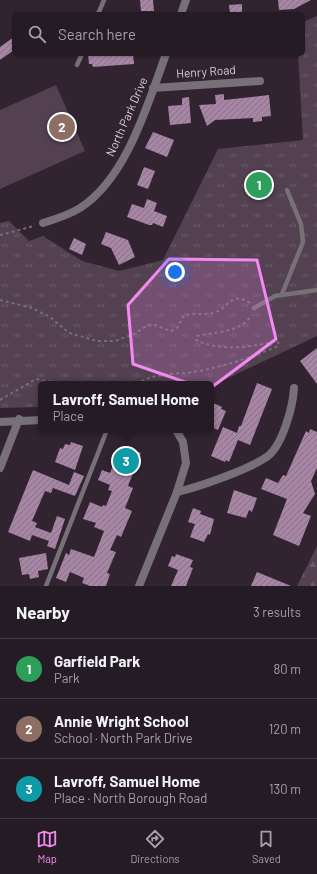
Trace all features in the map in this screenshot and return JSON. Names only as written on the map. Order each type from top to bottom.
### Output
[{"type":"street","points":[[182,12],[186,0]]},
{"type":"street","name":"North Park Drive","points":[[43,223],[65,216],[81,207],[111,178],[128,148],[154,88],[165,56]]},
{"type":"street","name":"Henry Road","points":[[154,88],[260,81]]},
{"type":"street","points":[[177,492],[242,469],[269,455],[279,439],[290,415],[294,388]]},
{"type":"street","points":[[0,422],[19,419],[38,420]]},
{"type":"street","points":[[0,468],[19,419]]},
{"type":"street","points":[[139,586],[177,492],[186,463],[183,442],[178,433]]},
{"type":"lane","points":[[99,12],[104,0]]},
{"type":"lane","points":[[77,65],[81,56]]},
{"type":"lane","points":[[282,294],[303,242],[301,224],[287,190]]},
{"type":"lane","points":[[254,308],[268,299],[282,294],[317,290]]},
{"type":"lane","points":[[46,586],[106,433]]},
{"type":"path","points":[[0,235],[43,223]]},
{"type":"path","points":[[0,300],[22,304],[41,312],[69,333],[97,341],[109,342],[134,334],[148,325],[155,325],[171,331],[177,328],[184,315],[216,312],[235,298],[241,298],[254,308],[252,316],[242,324],[222,332],[197,336],[196,340],[219,346],[260,346],[277,341],[279,344],[276,348],[238,361],[198,371],[157,374],[142,381]]},
{"type":"path","points":[[0,400],[36,380],[43,381]]},
{"type":"highlighted area","points":[[169,259],[257,260],[276,339],[208,390],[133,364],[128,305]]},
{"type":"green space","points":[[317,16],[317,336],[214,385],[214,381],[38,381],[38,407],[0,408],[0,223],[9,221],[29,241],[43,236],[82,261],[119,271],[163,260],[218,149],[303,140],[298,56],[305,56],[305,21]]},
{"type":"green space","points":[[56,85],[85,151],[0,189],[0,110]]},
{"type":"green space","points":[[317,546],[317,586],[297,586]]},
{"type":"building","points":[[140,0],[153,0],[154,11],[141,11]]},
{"type":"building","points":[[278,0],[311,0],[294,9],[279,10]]},
{"type":"building","points":[[242,4],[242,12],[230,12],[229,5]]},
{"type":"building","points":[[12,38],[12,51],[0,60],[0,47]]},
{"type":"building","points":[[88,56],[133,56],[134,64],[93,67],[92,64],[89,64]]},
{"type":"building","points":[[224,94],[224,100],[269,95],[271,116],[262,117],[262,121],[253,122],[253,118],[215,120],[207,126],[199,105],[216,104],[215,95]]},
{"type":"building","points":[[189,97],[191,123],[170,125],[168,106],[182,105],[182,98]]},
{"type":"building","points":[[153,132],[174,140],[167,157],[145,148]]},
{"type":"building","points":[[144,167],[155,171],[148,189],[137,185]]},
{"type":"building","points":[[147,199],[157,203],[154,211],[167,216],[163,227],[153,223],[152,225],[149,225],[127,217],[132,204],[144,208]]},
{"type":"building","points":[[106,232],[128,240],[135,257],[119,265],[111,248],[101,244]]},
{"type":"building","points":[[74,238],[86,244],[82,255],[69,249]]},
{"type":"building","points":[[317,348],[317,384],[300,361]]},
{"type":"building","points":[[257,383],[272,389],[250,445],[238,440],[229,462],[226,460],[225,462],[211,456],[223,427],[237,433]]},
{"type":"building","points":[[214,403],[222,407],[221,409],[226,411],[218,430],[214,428]]},
{"type":"building","points":[[310,429],[317,432],[317,468],[311,481],[315,494],[303,513],[311,516],[299,546],[273,535],[287,499],[261,489],[266,478],[278,483],[283,475],[286,476],[306,431],[309,433]]},
{"type":"building","points":[[71,442],[83,446],[75,470],[55,462],[60,448],[63,449],[65,444],[70,445]]},
{"type":"building","points":[[123,446],[141,453],[128,486],[133,488],[125,508],[132,511],[121,537],[117,535],[110,550],[116,552],[107,573],[110,574],[106,586],[90,586],[82,583],[84,578],[70,572],[66,582],[56,578],[66,553],[69,555],[71,549],[94,557],[104,531],[94,527],[96,523],[83,519],[90,502],[102,507],[103,505],[106,506],[112,491],[108,490],[110,485],[98,480],[102,470],[110,473],[116,457],[118,458]]},
{"type":"building","points":[[33,470],[69,485],[74,472],[84,476],[75,496],[53,488],[51,493],[45,491],[32,521],[37,523],[35,527],[51,533],[57,516],[65,519],[55,549],[47,546],[49,541],[32,535],[30,541],[8,532]]},
{"type":"building","points":[[234,490],[257,498],[252,512],[249,510],[246,518],[227,513]]},
{"type":"building","points":[[193,508],[201,511],[200,514],[214,519],[210,535],[208,534],[204,542],[190,537],[195,524],[188,522]]},
{"type":"building","points":[[46,553],[48,569],[38,571],[39,577],[30,579],[29,574],[22,575],[19,558]]},
{"type":"building","points":[[176,554],[193,560],[190,567],[193,568],[186,586],[171,586],[178,570],[168,566],[172,556],[175,557]]},
{"type":"building","points":[[257,572],[291,586],[251,586]]},
{"type":"place","name":"Annie Wright School","points":[[62,127]]},
{"type":"place","name":"Garfield Park","points":[[259,185]]},
{"type":"place","name":"Lavroff, Samuel Home","points":[[126,461]]}]
